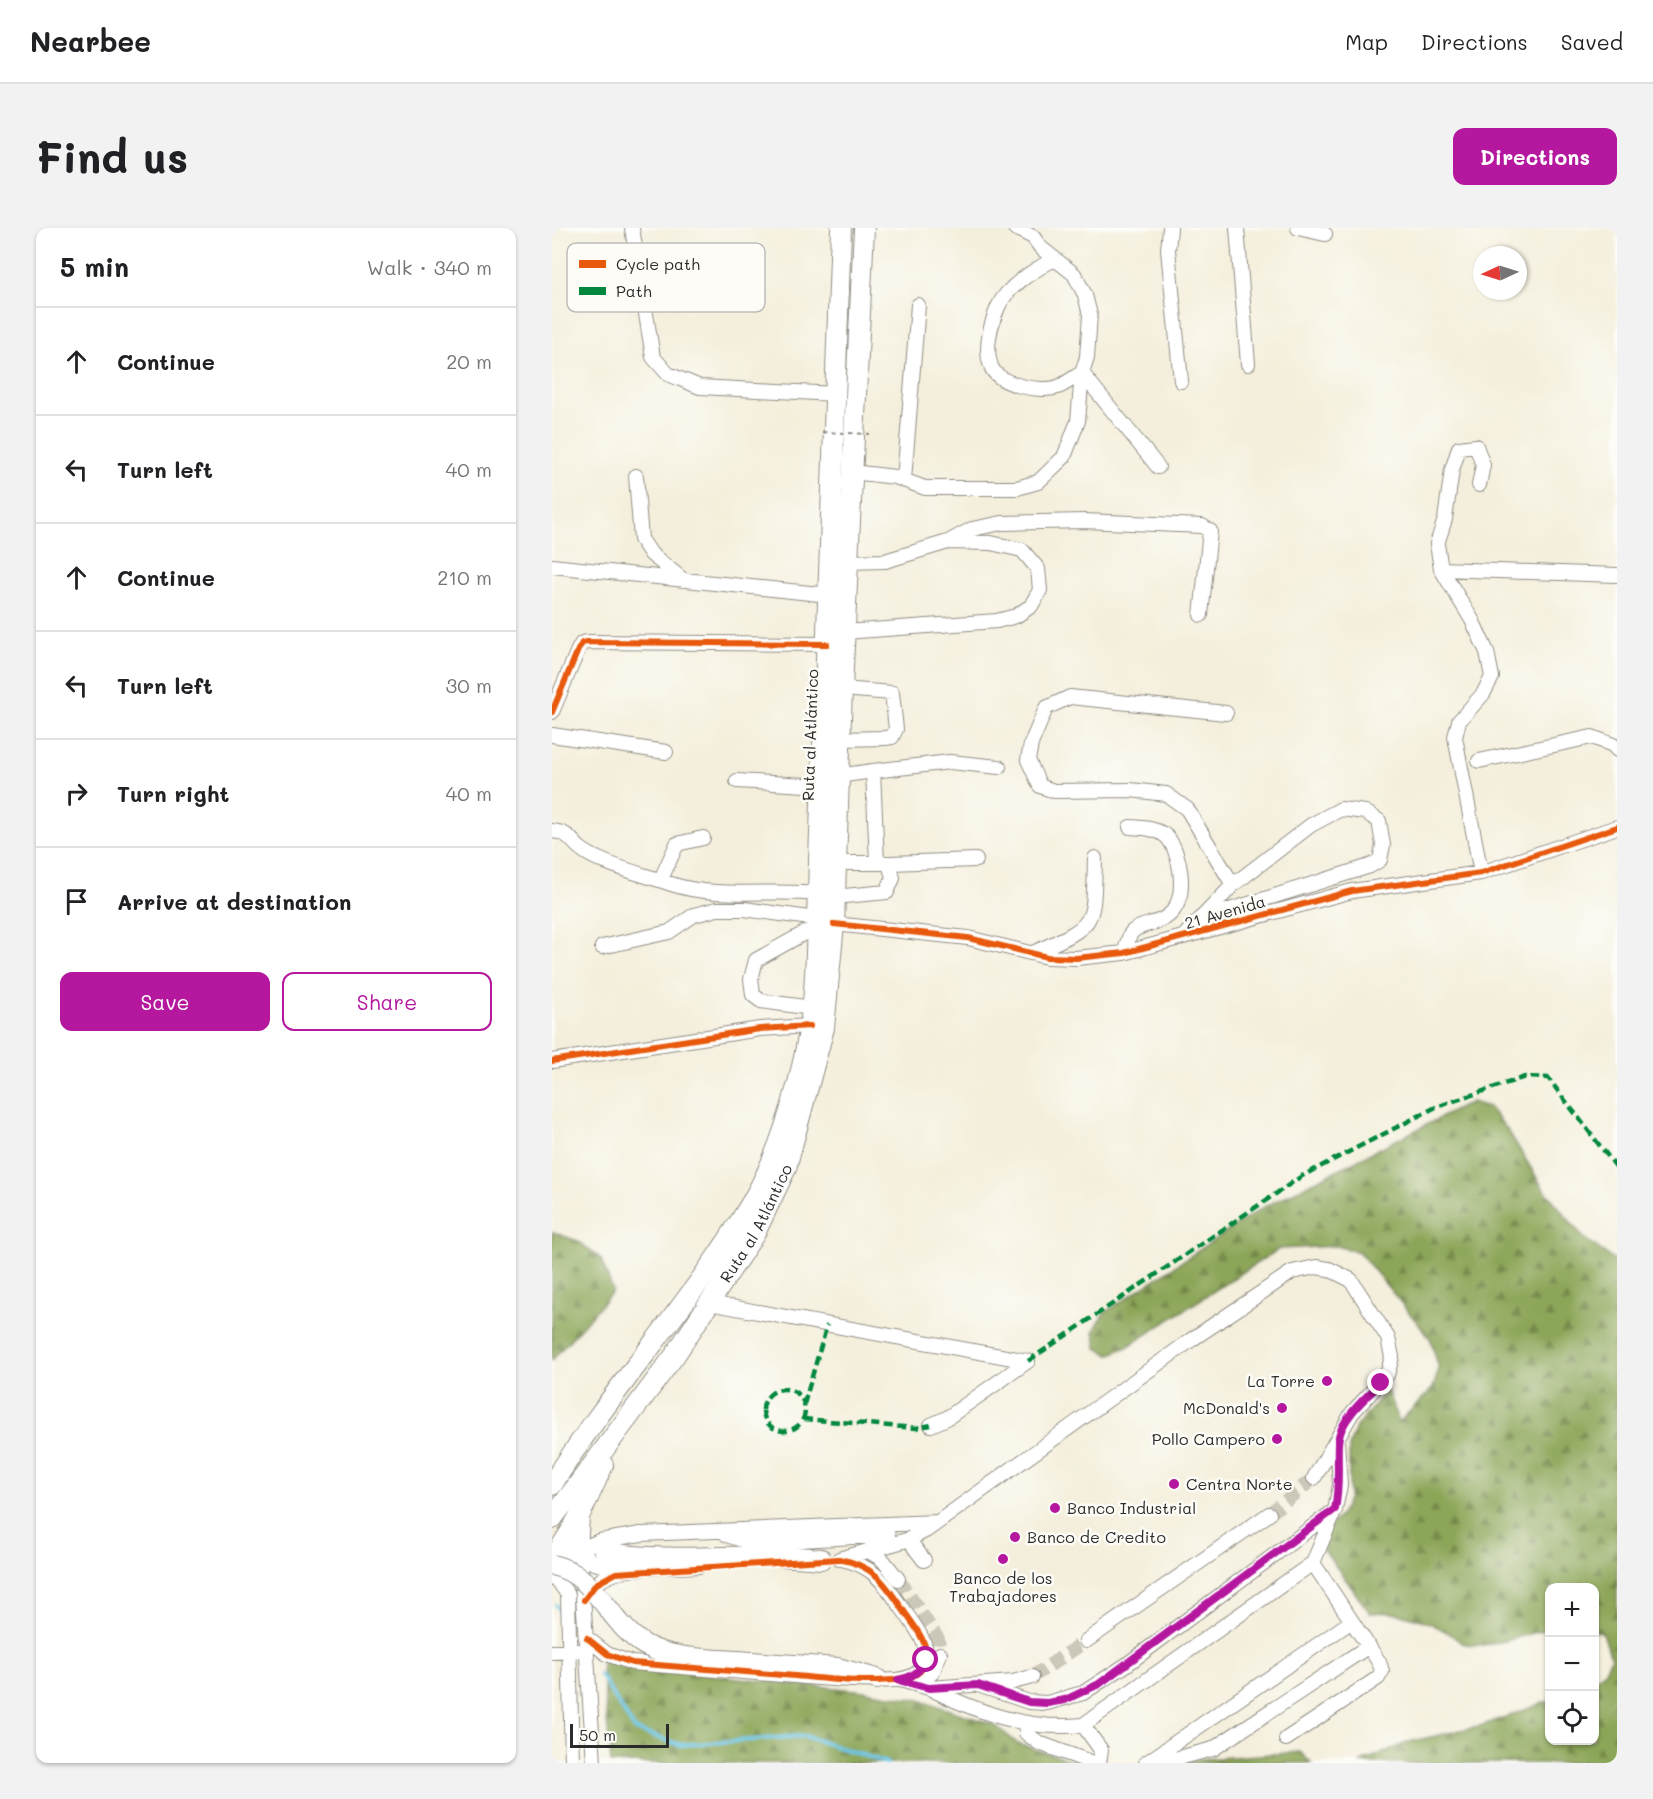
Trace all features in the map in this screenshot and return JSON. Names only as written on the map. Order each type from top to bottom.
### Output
[{"type":"highway","name":"Ruta al Atlántico","points":[[826,896],[836,862],[830,781],[827,644],[835,394],[852,229]]},
{"type":"highway","name":"Ruta al Atlántico","points":[[561,1483],[583,1434],[680,1308],[754,1198],[772,1159],[791,1102],[811,1017],[826,896],[830,781],[840,739],[852,472],[852,229]]},
{"type":"highway","name":"Ruta al Atlántico","points":[[552,1519],[709,1304],[755,1233],[786,1168],[824,1028],[823,923]]},
{"type":"highway","points":[[561,1483],[715,1271],[754,1198]]},
{"type":"highway","points":[[622,1424],[582,1512],[567,1541],[552,1562],[573,1571],[588,1583],[631,1632],[652,1648],[675,1655],[838,1668],[877,1680]]},
{"type":"highway","points":[[552,1471],[583,1434]]},
{"type":"highway","points":[[605,1552],[624,1556],[768,1554],[830,1559]]},
{"type":"street","points":[[632,228],[634,243]]},
{"type":"street","points":[[852,472],[886,475],[925,488],[1017,488],[1038,482],[1064,457],[1078,421],[1090,315],[1085,295],[1074,274],[1054,259],[1033,237],[1015,228]]},
{"type":"street","points":[[1170,228],[1168,250],[1181,381]]},
{"type":"street","points":[[1237,228],[1248,364]]},
{"type":"street","points":[[1298,228],[1325,234]]},
{"type":"street","points":[[1054,259],[1037,269],[1010,291],[998,305],[989,337],[991,366],[998,376],[1025,388],[1056,388],[1082,373]]},
{"type":"street","points":[[904,480],[918,305]]},
{"type":"street","points":[[646,312],[653,357],[668,374],[700,387],[835,394]]},
{"type":"street","points":[[1082,373],[1158,467]]},
{"type":"street","points":[[1479,486],[1483,465],[1476,446],[1459,448],[1452,470],[1445,519],[1437,544],[1441,569],[1472,620],[1487,652],[1492,677],[1484,694],[1459,721],[1455,737],[1481,873]]},
{"type":"street","points":[[636,476],[641,539],[651,554],[683,580]]},
{"type":"street","points":[[848,562],[885,561],[948,542],[972,529],[1002,523],[1083,521],[1202,526],[1210,531],[1202,615]]},
{"type":"street","points":[[844,632],[997,621],[1016,616],[1030,606],[1040,590],[1038,569],[1022,550],[990,543],[948,542]]},
{"type":"street","points":[[552,566],[829,595]]},
{"type":"street","points":[[1441,569],[1617,575]]},
{"type":"street","points":[[552,712],[582,643],[827,644]]},
{"type":"street","points":[[840,739],[892,737],[897,729],[892,693],[842,689]]},
{"type":"street","points":[[1226,713],[1070,697],[1046,708],[1031,744],[1028,760],[1040,786],[1054,791],[1130,790],[1166,794],[1187,809],[1233,885]]},
{"type":"street","points":[[552,735],[666,752]]},
{"type":"street","points":[[1479,761],[1592,737],[1612,745],[1617,750]]},
{"type":"street","points":[[737,781],[830,781],[873,771],[950,762],[999,766]]},
{"type":"street","points":[[552,831],[563,832],[572,838],[583,852],[671,884],[702,890],[826,896],[887,892],[893,878],[883,863],[873,771]]},
{"type":"street","points":[[1181,938],[1233,885],[1311,825],[1341,809],[1365,812],[1379,820],[1383,845],[1380,860],[1370,866],[1202,919]]},
{"type":"street","points":[[1124,953],[1130,933],[1137,928],[1165,918],[1175,909],[1180,891],[1174,848],[1165,835],[1148,828],[1130,827]]},
{"type":"street","name":"21 Avenida","points":[[602,947],[669,932],[694,915],[717,909],[744,909],[823,923],[968,938],[1033,953],[1076,958],[1124,953],[1352,891],[1481,873],[1617,827]]},
{"type":"street","points":[[661,879],[676,844],[703,838]]},
{"type":"street","points":[[1033,953],[1076,933],[1087,924],[1094,911],[1095,858]]},
{"type":"street","points":[[836,862],[976,860]]},
{"type":"street","points":[[811,1017],[761,1001],[753,995],[751,980],[756,960],[788,940],[823,923]]},
{"type":"street","points":[[552,1061],[760,1029],[811,1017]]},
{"type":"street","points":[[584,1600],[588,1592],[605,1577],[627,1571],[830,1559],[870,1552],[907,1540],[939,1522],[1191,1340],[1292,1272],[1304,1268],[1329,1269],[1351,1281],[1388,1338],[1392,1357],[1387,1375],[1352,1413],[1314,1478]]},
{"type":"street","points":[[709,1304],[1028,1361],[932,1425]]},
{"type":"street","points":[[552,1652],[569,1651],[588,1644],[632,1663],[822,1678],[898,1680],[923,1686],[970,1707],[1017,1722],[1085,1728],[1313,1563],[1335,1509],[1340,1485],[1337,1441]]},
{"type":"street","points":[[978,1685],[1029,1702],[1047,1703],[1083,1692],[1126,1665],[1335,1509]]},
{"type":"street","points":[[582,1512],[580,1550],[588,1644],[594,1763]]},
{"type":"street","points":[[1086,1641],[1269,1514]]},
{"type":"street","points":[[552,1562],[599,1541],[641,1534],[939,1522]]},
{"type":"street","points":[[719,1532],[751,1543]]},
{"type":"street","points":[[723,1556],[751,1543],[888,1535]]},
{"type":"street","points":[[914,1547],[924,1560]]},
{"type":"street","points":[[580,1550],[594,1563],[627,1571]]},
{"type":"street","points":[[870,1552],[882,1559],[898,1579]]},
{"type":"street","points":[[830,1559],[870,1569],[882,1579],[920,1634],[926,1648],[926,1660],[921,1670],[910,1677],[898,1680]]},
{"type":"street","points":[[1286,1739],[1378,1678],[1382,1671],[1369,1646],[1313,1563]]},
{"type":"street","points":[[552,1578],[559,1582],[568,1595],[572,1763]]},
{"type":"street","points":[[1146,1763],[1352,1621]]},
{"type":"street","points":[[1159,1763],[1213,1749],[1369,1646]]},
{"type":"street","points":[[923,1686],[932,1673],[940,1654]]},
{"type":"street","points":[[923,1686],[978,1685],[1013,1682],[1032,1677]]},
{"type":"street","points":[[1070,1755],[1082,1748],[1085,1728]]},
{"type":"street","points":[[1085,1728],[1101,1750],[1099,1763]]},
{"type":"street","points":[[1026,1733],[1039,1743],[1093,1763]]},
{"type":"path","points":[[822,432],[870,434]]},
{"type":"green space","points":[[1471,1102],[1489,1107],[1509,1132],[1543,1188],[1584,1238],[1617,1262],[1617,1763],[1359,1763],[1409,1742],[1483,1725],[1545,1702],[1545,1745],[1599,1745],[1599,1676],[1604,1672],[1611,1658],[1603,1633],[1599,1632],[1599,1583],[1545,1583],[1545,1630],[1506,1641],[1471,1645],[1462,1643],[1447,1632],[1420,1619],[1400,1614],[1370,1613],[1316,1539],[1341,1515],[1349,1497],[1349,1447],[1356,1427],[1387,1391],[1399,1422],[1433,1388],[1439,1369],[1430,1338],[1359,1252],[1336,1246],[1279,1249],[1127,1347],[1109,1355],[1097,1348],[1094,1331],[1104,1313],[1264,1207]]},
{"type":"green space","points":[[552,1232],[578,1241],[601,1259],[613,1291],[552,1360]]},
{"type":"green space","points":[[601,1658],[684,1672],[865,1691],[920,1700],[995,1725],[1018,1744],[1080,1763],[611,1763]]},
{"type":"green space","points":[[1300,1752],[1311,1763],[1162,1763],[1164,1762]]},
{"type":"waterway","points":[[556,1605],[562,1613]]},
{"type":"waterway","points":[[600,1675],[635,1730],[681,1745],[804,1736],[887,1763]]},
{"type":"tunnel","points":[[1269,1514],[1314,1478]]},
{"type":"tunnel","points":[[898,1579],[938,1639],[940,1654]]},
{"type":"tunnel","points":[[1032,1677],[1086,1641]]},
{"type":"marked path","points":[[1028,1361],[1302,1176],[1436,1107],[1525,1077],[1548,1078],[1617,1168]]},
{"type":"marked path","points":[[804,1404],[827,1325]]},
{"type":"marked path","points":[[784,1389],[799,1395],[805,1410],[799,1425],[784,1431],[769,1425],[763,1410],[769,1395],[784,1389]]},
{"type":"marked path","points":[[803,1419],[916,1428],[931,1425]]},
{"type":"cycle path","points":[[552,712],[582,643],[827,644]]},
{"type":"cycle path","points":[[834,924],[968,938],[1047,957],[1076,958],[1124,953],[1352,891],[1481,873],[1617,827]]},
{"type":"cycle path","points":[[552,1061],[760,1029],[810,1026]]},
{"type":"cycle path","points":[[584,1600],[596,1584],[616,1573],[839,1559],[862,1566],[885,1585],[919,1633],[926,1649],[926,1656],[925,1664],[920,1671],[908,1677],[874,1681],[848,1680],[632,1663],[607,1654],[587,1638]]},
{"type":"place","name":"La Torre","points":[[1327,1381]]},
{"type":"place","name":"McDonald's","points":[[1282,1408]]},
{"type":"place","name":"Pollo Campero","points":[[1277,1439]]},
{"type":"place","name":"Centra Norte","points":[[1174,1484]]},
{"type":"place","name":"Banco Industrial","points":[[1055,1508]]},
{"type":"place","name":"Banco de Credito","points":[[1015,1537]]},
{"type":"place","name":"Banco de los Trabajadores","points":[[1003,1559]]},
{"type":"route","points":[[926,1660],[921,1670],[910,1677],[898,1680],[929,1688],[978,1685],[1029,1702],[1047,1703],[1065,1700],[1099,1684],[1335,1509],[1340,1485],[1337,1441],[1352,1413],[1381,1383]]}]
